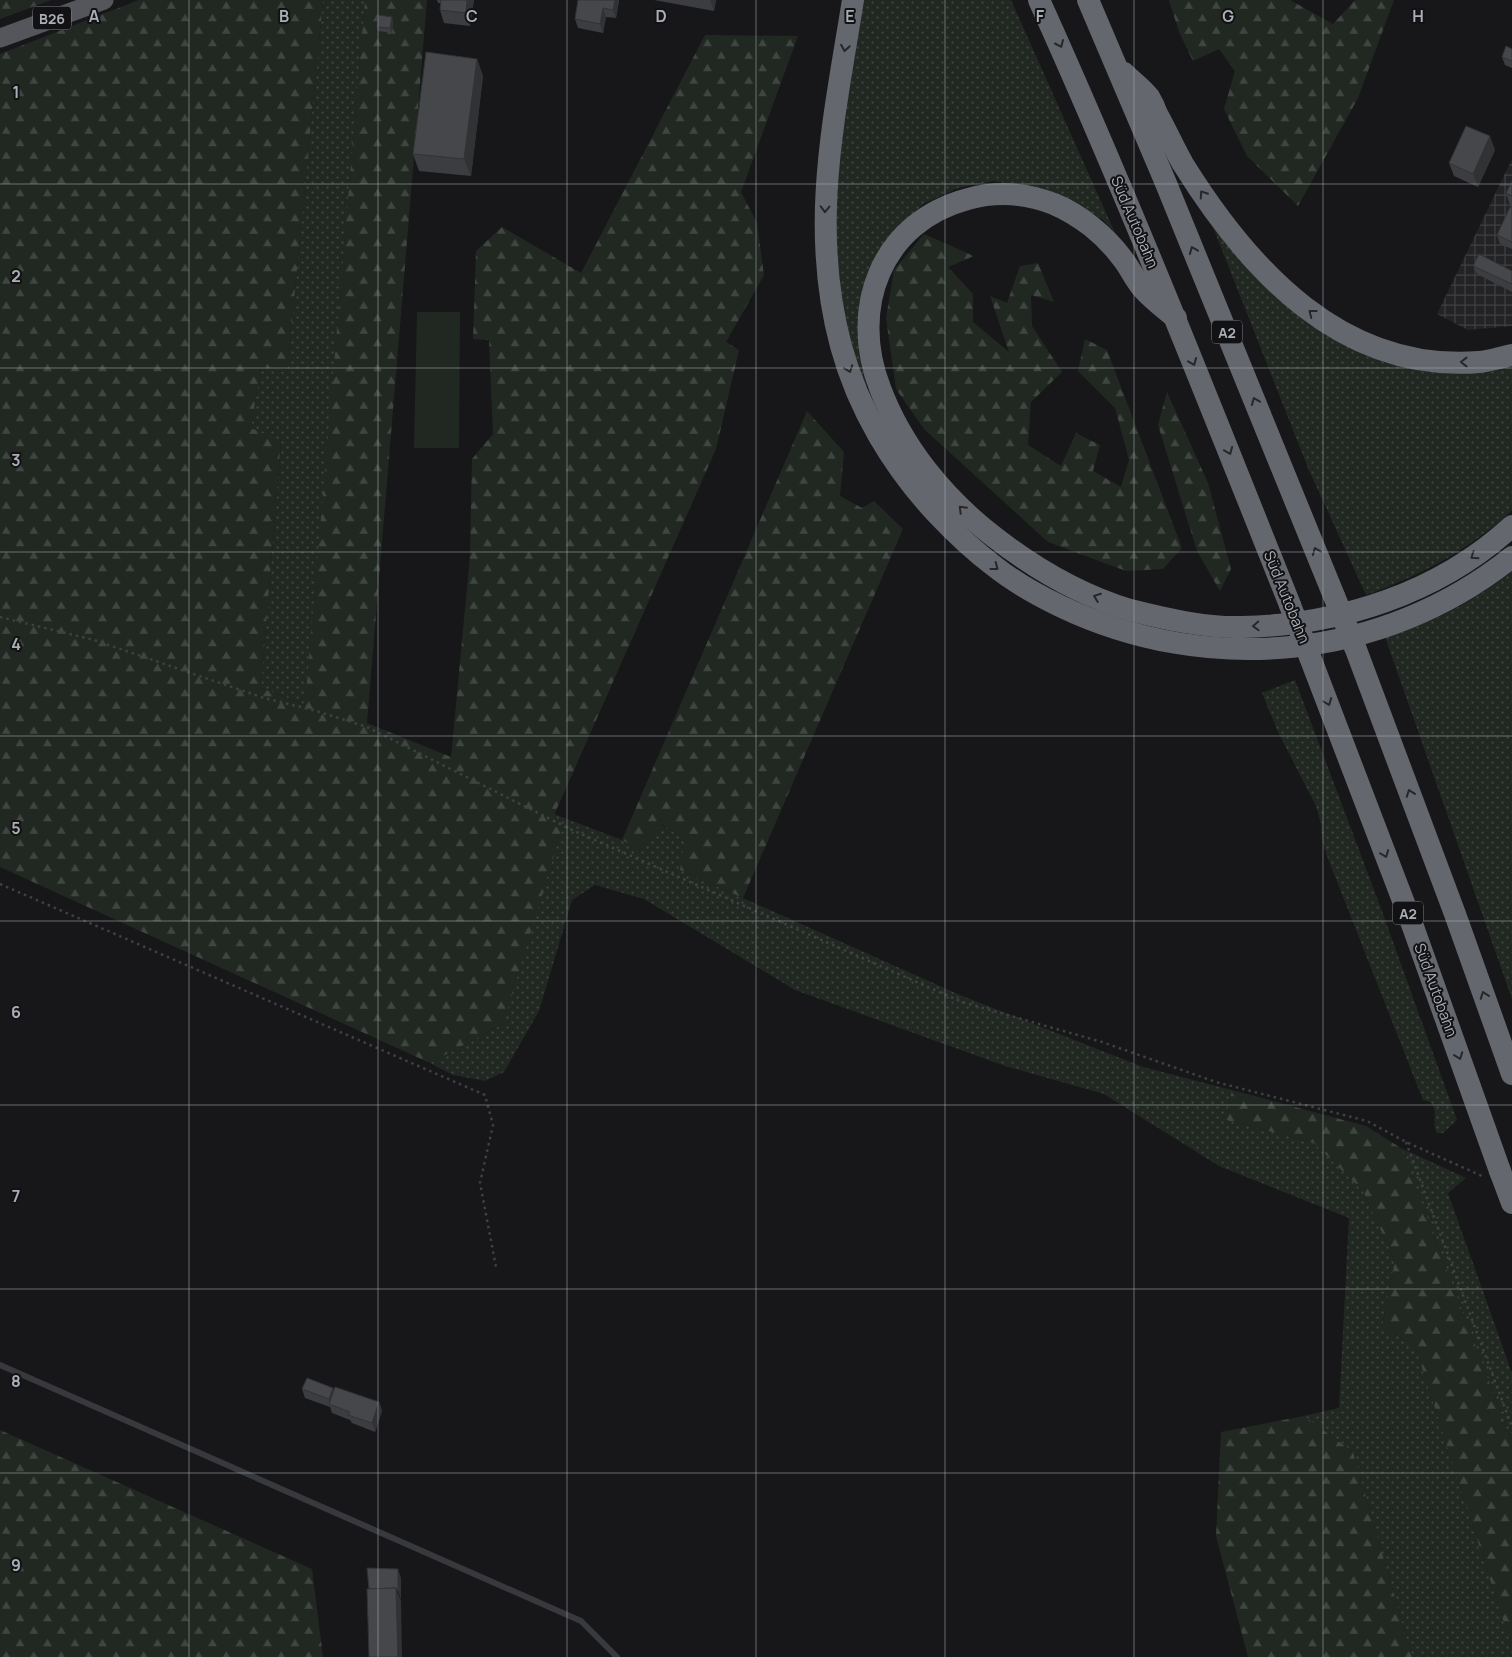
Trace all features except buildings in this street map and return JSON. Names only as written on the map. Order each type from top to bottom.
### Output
[{"type":"highway","points":[[853,0],[830,146],[825,201],[825,251],[830,298],[842,349],[860,399],[890,456],[917,492],[955,533],[994,567],[1038,595],[1084,617],[1127,633],[1177,644],[1219,649],[1264,649],[1316,644],[1364,634],[1405,619],[1448,599],[1493,572],[1512,556]]},
{"type":"highway","name":"Süd Autobahn","points":[[1040,0],[1176,318],[1290,605],[1412,924],[1493,1174],[1512,1203]]},
{"type":"highway","name":"A2","points":[[1088,0],[1118,68],[1355,647],[1455,914],[1512,1074]]},
{"type":"highway","points":[[1118,68],[1149,97],[1182,163],[1244,249],[1280,288],[1322,321],[1364,342],[1409,358],[1444,362],[1480,362],[1512,355]]},
{"type":"highway","points":[[1176,318],[1142,288],[1121,257],[1100,234],[1081,218],[1057,205],[1032,197],[1004,194],[956,202],[933,212],[912,227],[895,244],[883,263],[874,286],[869,310],[868,334],[879,387],[894,422],[919,460],[945,493],[976,523],[1012,551],[1052,576],[1128,609],[1201,624],[1239,627],[1287,624],[1333,616],[1379,604],[1420,588],[1494,542],[1512,526]]},
{"type":"main road","name":"B26","points":[[0,38],[104,0]]},
{"type":"lane","points":[[0,1366],[581,1621],[616,1657]]},
{"type":"path","points":[[0,617],[94,640],[264,698],[313,710],[367,728],[570,828],[962,1002],[1102,1042],[1216,1082],[1367,1121],[1406,1142],[1493,1174]]},
{"type":"path","points":[[0,884],[485,1096],[493,1126],[480,1183],[496,1267]]},
{"type":"path","points":[[1406,1142],[1512,1427]]},
{"type":"shaded area","points":[[1512,159],[1512,326],[1468,330],[1437,314]]},
{"type":"green space","points":[[0,0],[51,0],[0,19]]},
{"type":"green space","points":[[139,0],[323,0],[287,373],[261,366],[251,428],[281,441],[261,688],[305,705],[365,0],[427,0],[367,723],[451,757],[470,556],[472,459],[493,434],[489,340],[473,339],[476,251],[502,227],[581,273],[705,35],[798,36],[741,192],[757,223],[764,275],[726,342],[739,350],[716,449],[555,813],[561,832],[503,1024],[430,1063],[0,867],[0,54]]},
{"type":"green space","points":[[323,0],[365,0],[306,705],[261,688],[281,442],[251,428],[261,366],[287,372]]},
{"type":"green space","points":[[864,0],[1011,0],[1115,233],[1103,220],[1066,198],[1038,189],[993,181],[958,188],[923,204],[885,242],[863,286],[859,335],[870,383],[865,387],[848,344],[840,301],[836,215],[843,128]]},
{"type":"green space","points":[[1169,0],[1290,0],[1333,24],[1355,0],[1394,0],[1358,98],[1298,206],[1247,156],[1224,109],[1235,71],[1219,49],[1193,61],[1179,32]]},
{"type":"green space","points":[[1209,217],[1373,355],[1512,362],[1512,510],[1509,514],[1468,545],[1441,562],[1412,577],[1366,595],[1308,468]]},
{"type":"green space","points":[[924,234],[974,256],[948,267],[973,294],[973,322],[1009,352],[990,296],[1007,303],[1020,266],[1038,263],[1054,302],[1031,295],[1032,326],[1062,372],[1031,402],[1028,445],[1061,466],[1076,433],[1100,445],[1093,471],[1121,487],[1129,460],[1115,408],[1078,371],[1085,339],[1107,350],[1182,548],[1163,569],[1126,571],[1048,542],[924,429],[896,389],[886,318],[894,270]]},
{"type":"green space","points":[[417,312],[460,312],[459,448],[414,448]]},
{"type":"green space","points":[[1167,392],[1208,483],[1231,569],[1220,591],[1197,551],[1158,425]]},
{"type":"green space","points":[[807,411],[844,452],[840,496],[862,508],[874,501],[903,529],[743,898],[680,870],[685,838],[661,824],[642,851],[622,840]]},
{"type":"green space","points":[[1512,572],[1512,999],[1384,634],[1422,624],[1445,614],[1480,594]]},
{"type":"green space","points":[[1295,680],[1379,903],[1457,1120],[1443,1133],[1437,1133],[1435,1129],[1434,1108],[1432,1104],[1423,1100],[1327,856],[1316,806],[1278,732],[1262,693]]},
{"type":"green space","points":[[554,814],[622,840],[642,851],[660,824],[685,838],[680,870],[960,995],[1143,1067],[1232,1090],[1226,1120],[1314,1143],[1363,1191],[1395,1261],[1382,1327],[1415,1346],[1512,1648],[1512,1657],[1412,1657],[1353,1452],[1304,1416],[1339,1408],[1349,1218],[1219,1166],[1104,1094],[1005,1066],[795,990],[644,899],[595,885],[572,900],[539,1011],[504,1072],[485,1081],[453,1075],[430,1063],[503,1024]]},
{"type":"green space","points":[[1232,1090],[1366,1126],[1401,1148],[1512,1443],[1512,1648],[1415,1346],[1382,1327],[1395,1261],[1363,1191],[1314,1143],[1226,1120]]},
{"type":"green space","points":[[1401,1148],[1466,1178],[1448,1193],[1512,1373],[1512,1443]]},
{"type":"green space","points":[[1304,1416],[1353,1452],[1412,1657],[1248,1657],[1216,1536],[1221,1432]]},
{"type":"green space","points":[[0,1430],[312,1569],[323,1657],[0,1657]]}]
